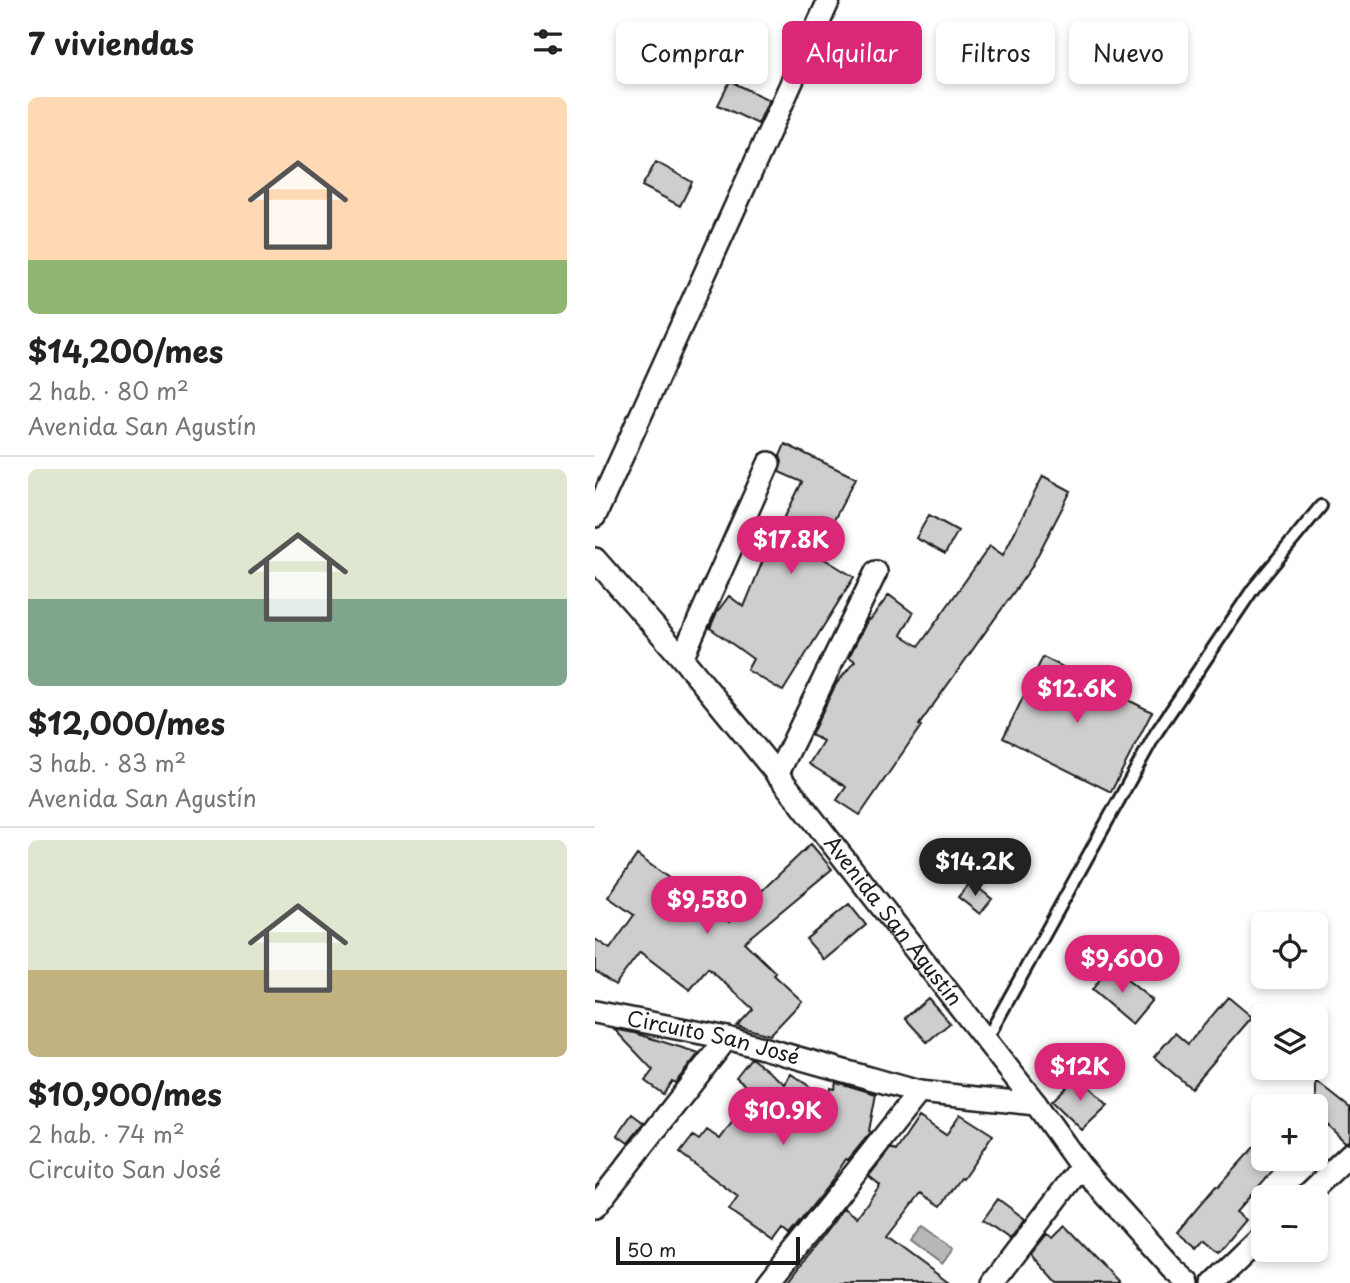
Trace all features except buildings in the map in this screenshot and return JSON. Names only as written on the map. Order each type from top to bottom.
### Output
[{"type":"street","points":[[595,516],[829,0]]},
{"type":"street","points":[[682,658],[769,463]]},
{"type":"street","name":"Avenida San Agustín","points":[[595,559],[682,658],[777,775],[1035,1104],[1081,1167],[1175,1278]]},
{"type":"street","points":[[777,775],[876,572]]},
{"type":"street","name":"Circuito San José","points":[[595,1012],[727,1038],[919,1092],[1035,1104]]},
{"type":"street","points":[[595,1207],[727,1038]]},
{"type":"street","points":[[768,1283],[919,1092]]},
{"type":"street","points":[[1318,1185],[1350,1154]]},
{"type":"street","points":[[993,1283],[1081,1167]]},
{"type":"street","points":[[1214,1283],[1251,1248]]},
{"type":"lane","points":[[985,1042],[1156,733],[1253,589],[1321,506]]},
{"type":"shaded area","points":[[923,1226],[954,1248],[942,1264],[911,1241]]}]
